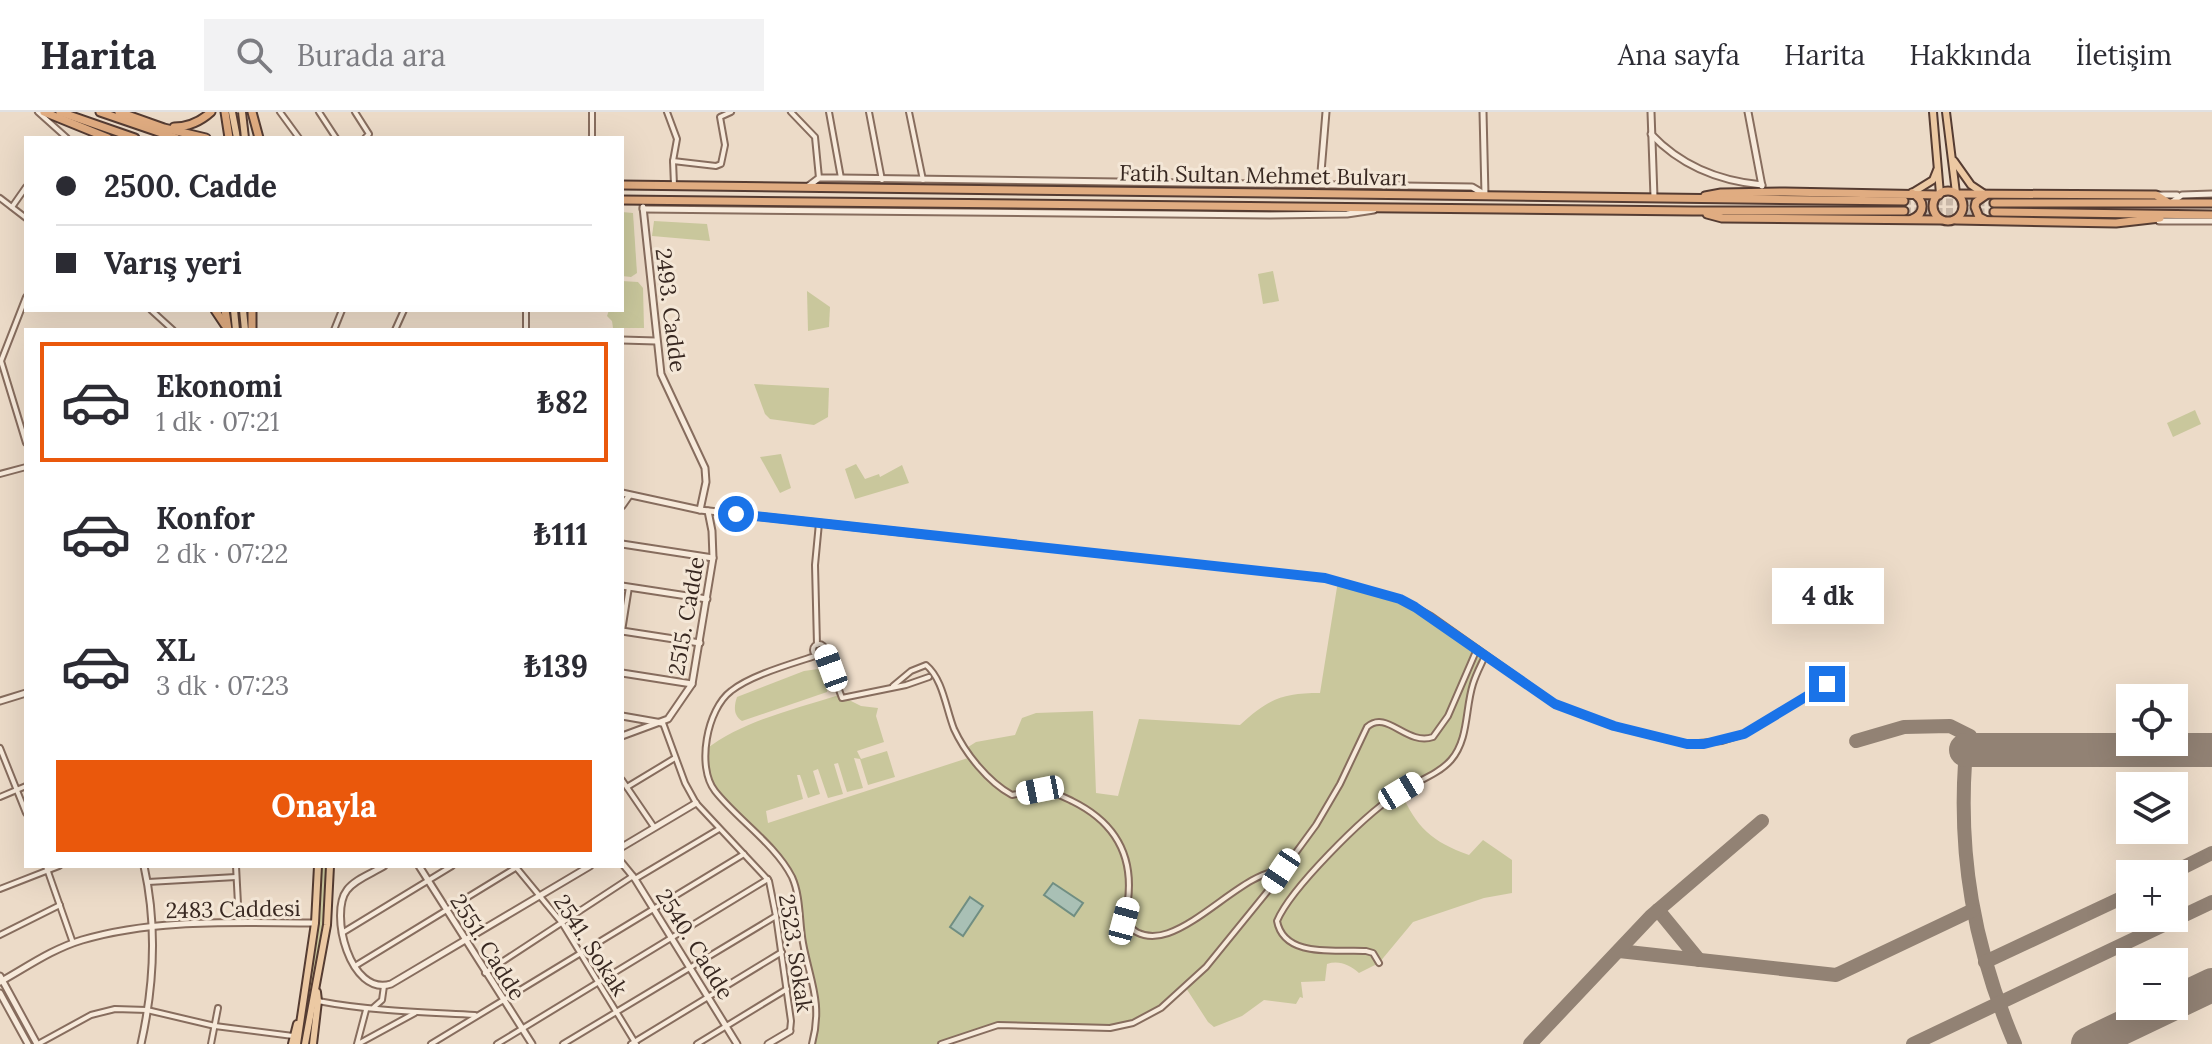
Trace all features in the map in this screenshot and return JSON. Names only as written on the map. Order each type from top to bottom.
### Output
[{"type":"highway","points":[[41,112],[102,136]]},
{"type":"highway","points":[[60,112],[129,136]]},
{"type":"highway","points":[[100,112],[170,136]]},
{"type":"highway","points":[[119,112],[197,136]]},
{"type":"highway","points":[[164,128],[185,127],[203,120],[211,112]]},
{"type":"highway","points":[[225,112],[229,136]]},
{"type":"highway","points":[[252,112],[258,136]]},
{"type":"highway","points":[[80,128],[89,136]]},
{"type":"highway","name":"Fatih Sultan Mehmet Bulvarı","points":[[624,185],[1904,201]]},
{"type":"highway","points":[[1692,198],[1763,188],[1939,194],[1946,191],[1990,197],[2212,203]]},
{"type":"highway","points":[[1910,220],[1920,213],[1922,205],[1919,197],[1912,193]]},
{"type":"highway","points":[[1939,194],[1934,200],[1933,209],[1941,220]]},
{"type":"highway","points":[[1956,220],[1964,205],[1957,194]]},
{"type":"highway","points":[[1992,221],[1979,217],[1975,207],[1981,197],[2149,195],[2170,202]]},
{"type":"highway","name":"Fatih Sultan Mehmet Bulvarı","points":[[624,200],[643,204],[1904,211]]},
{"type":"highway","points":[[1693,211],[1722,218],[2116,223],[2150,221],[2170,215]]},
{"type":"highway","points":[[1994,212],[2212,218]]},
{"type":"highway","points":[[217,312],[231,327]]},
{"type":"main road","points":[[232,112],[242,136]]},
{"type":"main road","points":[[242,112],[243,136]]},
{"type":"main road","points":[[1933,112],[1939,194]]},
{"type":"main road","points":[[1946,112],[1957,194]]},
{"type":"main road","points":[[1912,193],[1933,180],[1938,158]]},
{"type":"main road","points":[[1952,158],[1971,185],[1990,197]]},
{"type":"main road","points":[[294,1044],[315,923],[318,868]]},
{"type":"main road","points":[[305,1044],[329,910],[330,868]]},
{"type":"main road","points":[[313,1044],[318,1001],[316,986]]},
{"type":"main road","points":[[294,1044],[293,1036],[301,1013]]},
{"type":"street","points":[[41,112],[65,136]]},
{"type":"street","points":[[280,112],[298,136]]},
{"type":"street","points":[[319,112],[335,136]]},
{"type":"street","points":[[355,112],[369,134],[367,136]]},
{"type":"street","points":[[592,112],[592,136]]},
{"type":"street","points":[[667,112],[677,139],[673,161],[674,185]]},
{"type":"street","points":[[673,161],[721,164],[725,145],[720,117],[731,112]]},
{"type":"street","points":[[791,112],[815,137],[819,178]]},
{"type":"street","points":[[829,112],[841,178]]},
{"type":"street","points":[[869,112],[882,180]]},
{"type":"street","points":[[909,112],[923,180]]},
{"type":"street","points":[[1320,184],[1326,112]]},
{"type":"street","points":[[1483,112],[1485,195]]},
{"type":"street","points":[[1651,112],[1654,197]]},
{"type":"street","points":[[1651,134],[1666,150],[1689,165],[1716,176],[1763,188],[1748,112]]},
{"type":"street","points":[[806,188],[819,178],[841,178],[1472,187],[1485,195]]},
{"type":"street","points":[[1274,184],[1310,193]]},
{"type":"street","points":[[12,207],[24,190]]},
{"type":"street","points":[[2149,195],[2212,194]]},
{"type":"street","points":[[2170,202],[2182,195]]},
{"type":"street","points":[[0,198],[24,216]]},
{"type":"street","name":"2493. Cadde","points":[[643,204],[656,341],[663,380],[705,468],[706,482],[700,510]]},
{"type":"street","points":[[2150,221],[2212,218]]},
{"type":"street","points":[[24,302],[1,355],[24,436]]},
{"type":"street","points":[[153,312],[171,328]]},
{"type":"street","points":[[624,340],[656,341]]},
{"type":"street","points":[[0,474],[24,468]]},
{"type":"street","points":[[626,494],[708,511],[1325,578],[1400,599],[1431,616],[1555,704],[1614,726],[1687,744],[1704,744],[1744,734],[1845,673]]},
{"type":"street","name":"2515. Cadde","points":[[663,723],[672,715],[692,684],[713,558],[708,511]]},
{"type":"street","points":[[819,523],[815,565],[820,653]]},
{"type":"street","points":[[624,544],[713,558]]},
{"type":"street","points":[[624,609],[626,587],[707,599]]},
{"type":"street","points":[[818,621],[817,645],[831,668],[842,698],[929,677]]},
{"type":"street","points":[[624,631],[700,643]]},
{"type":"street","points":[[941,1044],[998,1025],[1110,1028],[1138,1021],[1161,1008],[1206,967],[1325,812],[1367,727],[1383,721],[1415,738],[1433,737],[1448,716],[1477,649]]},
{"type":"street","points":[[812,1044],[817,1023],[817,1001],[803,946],[791,875],[776,855],[715,792],[706,779],[704,765],[706,742],[727,695],[750,681],[820,653]]},
{"type":"street","points":[[1379,963],[1373,953],[1366,951],[1299,947],[1282,935],[1277,921],[1281,910],[1311,873],[1375,811],[1393,796],[1451,761],[1463,738],[1473,683],[1486,655]]},
{"type":"street","points":[[893,686],[911,671],[926,665],[935,676],[965,749],[1003,790],[1012,795],[1051,791],[1085,808],[1106,825],[1121,845],[1128,865],[1130,890],[1124,921],[1138,932],[1161,936],[1178,929],[1209,911],[1248,881],[1281,871]]},
{"type":"street","points":[[624,673],[692,684]]},
{"type":"street","points":[[0,701],[24,694]]},
{"type":"street","points":[[624,716],[663,723]]},
{"type":"street","points":[[624,735],[663,723]]},
{"type":"street","name":"2523. Sokak","points":[[663,723],[696,803],[768,879],[782,952],[790,1031]]},
{"type":"street","points":[[0,748],[24,808]]},
{"type":"street","points":[[627,787],[675,758]]},
{"type":"street","points":[[624,783],[654,827]]},
{"type":"street","points":[[0,797],[24,787]]},
{"type":"street","points":[[624,846],[696,803]]},
{"type":"street","points":[[485,973],[634,878],[720,828]]},
{"type":"street","points":[[431,1044],[744,854]]},
{"type":"street","name":"2540. Cadde","points":[[624,866],[737,1044]]},
{"type":"street","points":[[0,889],[47,868],[73,943]]},
{"type":"street","points":[[141,1044],[152,965],[152,927],[144,868]]},
{"type":"street","points":[[236,868],[239,923]]},
{"type":"street","points":[[380,868],[345,892],[342,933],[344,945],[364,980],[384,986],[587,868]]},
{"type":"street","name":"2551. Cadde","points":[[420,868],[532,1044]]},
{"type":"street","points":[[342,933],[449,868]]},
{"type":"street","points":[[355,966],[513,868]]},
{"type":"street","name":"2541. Sokak","points":[[518,868],[562,923],[634,1043]]},
{"type":"street","points":[[148,882],[236,877]]},
{"type":"street","points":[[497,1044],[768,879]]},
{"type":"street","points":[[0,935],[60,905]]},
{"type":"street","points":[[563,1044],[776,916]]},
{"type":"street","name":"2483 Caddesi","points":[[1,980],[55,950],[100,935],[152,927],[315,923]]},
{"type":"street","points":[[634,1043],[782,952]]},
{"type":"street","points":[[1,980],[38,1044],[96,1013],[115,1009],[147,1010],[215,1026],[293,1036]]},
{"type":"street","points":[[357,1044],[367,1010],[380,1004],[384,986]]},
{"type":"street","points":[[697,1044],[787,989]]},
{"type":"street","points":[[0,993],[28,1044]]},
{"type":"street","points":[[318,1001],[367,1010],[478,1016]]},
{"type":"street","points":[[211,1044],[218,1008]]},
{"type":"street","points":[[357,1044],[417,1012]]},
{"type":"street","points":[[768,1044],[790,1031]]},
{"type":"shaded area","points":[[624,212],[633,213],[637,273],[631,277],[624,276]]},
{"type":"shaded area","points":[[654,221],[707,224],[710,241],[652,236]]},
{"type":"shaded area","points":[[1273,271],[1279,301],[1263,304],[1258,274]]},
{"type":"shaded area","points":[[624,281],[638,282],[643,288],[644,328],[613,328],[607,316],[608,312],[624,312]]},
{"type":"shaded area","points":[[807,291],[830,307],[829,327],[808,331]]},
{"type":"shaded area","points":[[754,384],[829,388],[828,417],[814,425],[770,419],[765,414]]},
{"type":"shaded area","points":[[2195,410],[2201,424],[2173,437],[2167,423]]},
{"type":"shaded area","points":[[781,454],[791,488],[780,493],[760,457]]},
{"type":"shaded area","points":[[856,464],[865,479],[879,474],[880,477],[902,465],[909,483],[855,499],[845,469]]},
{"type":"shaded area","points":[[1338,581],[1400,599],[1431,616],[1486,655],[1473,683],[1463,738],[1451,761],[1401,792],[1419,824],[1435,839],[1469,855],[1483,840],[1512,860],[1512,893],[1484,898],[1413,922],[1379,963],[1359,973],[1344,964],[1327,964],[1325,981],[1301,982],[1303,998],[1300,997],[1296,1004],[1264,1000],[1242,1016],[1214,1027],[1186,988],[1161,1008],[1133,1023],[1110,1028],[998,1025],[941,1044],[812,1044],[818,1015],[791,876],[706,779],[705,750],[752,723],[839,695],[861,706],[878,708],[876,716],[884,742],[857,751],[861,759],[887,751],[895,777],[868,785],[860,759],[854,758],[863,788],[847,792],[838,763],[834,764],[843,794],[828,798],[818,769],[813,771],[820,794],[808,798],[800,775],[797,775],[803,799],[766,811],[768,823],[971,757],[965,749],[976,742],[1015,735],[1022,718],[1036,713],[1093,711],[1096,793],[1118,796],[1139,719],[1240,725],[1276,699],[1320,693]]},
{"type":"shaded area","points":[[818,669],[829,684],[827,692],[742,721],[737,716],[737,697],[804,671]]},
{"type":"shaded area","points":[[322,868],[326,868],[325,907],[304,1044],[299,1044],[320,917]]},
{"type":"shaded area","points":[[1053,883],[1083,903],[1074,916],[1044,895]]},
{"type":"shaded area","points":[[970,897],[983,906],[963,936],[950,927]]},
{"type":"taxiway","points":[[1856,741],[1904,727],[1950,726],[1970,736],[1971,750]]},
{"type":"taxiway","points":[[1966,750],[1964,826],[1972,900],[1989,972],[2015,1044]]},
{"type":"taxiway","points":[[1530,1044],[1651,916],[1762,821]]},
{"type":"taxiway","points":[[2188,865],[2212,853]]},
{"type":"taxiway","points":[[1985,962],[2116,901]]},
{"type":"taxiway","points":[[1913,1044],[2212,902]]},
{"type":"taxiway","points":[[1658,910],[1699,960]]},
{"type":"taxiway","points":[[1619,951],[1836,975],[1973,910]]},
{"type":"runway","points":[[1966,750],[2212,750]]},
{"type":"runway","points":[[2188,996],[2212,985]]},
{"type":"runway","points":[[2088,1044],[2139,1020]]},
{"type":"tunnel","points":[[1904,201],[1994,203]]},
{"type":"tunnel","points":[[1904,211],[1994,212]]},
{"type":"route","points":[[736,514],[1325,578],[1347,583],[1400,599],[1431,616],[1555,704],[1614,726],[1687,744],[1722,741],[1744,734],[1827,684]]}]
